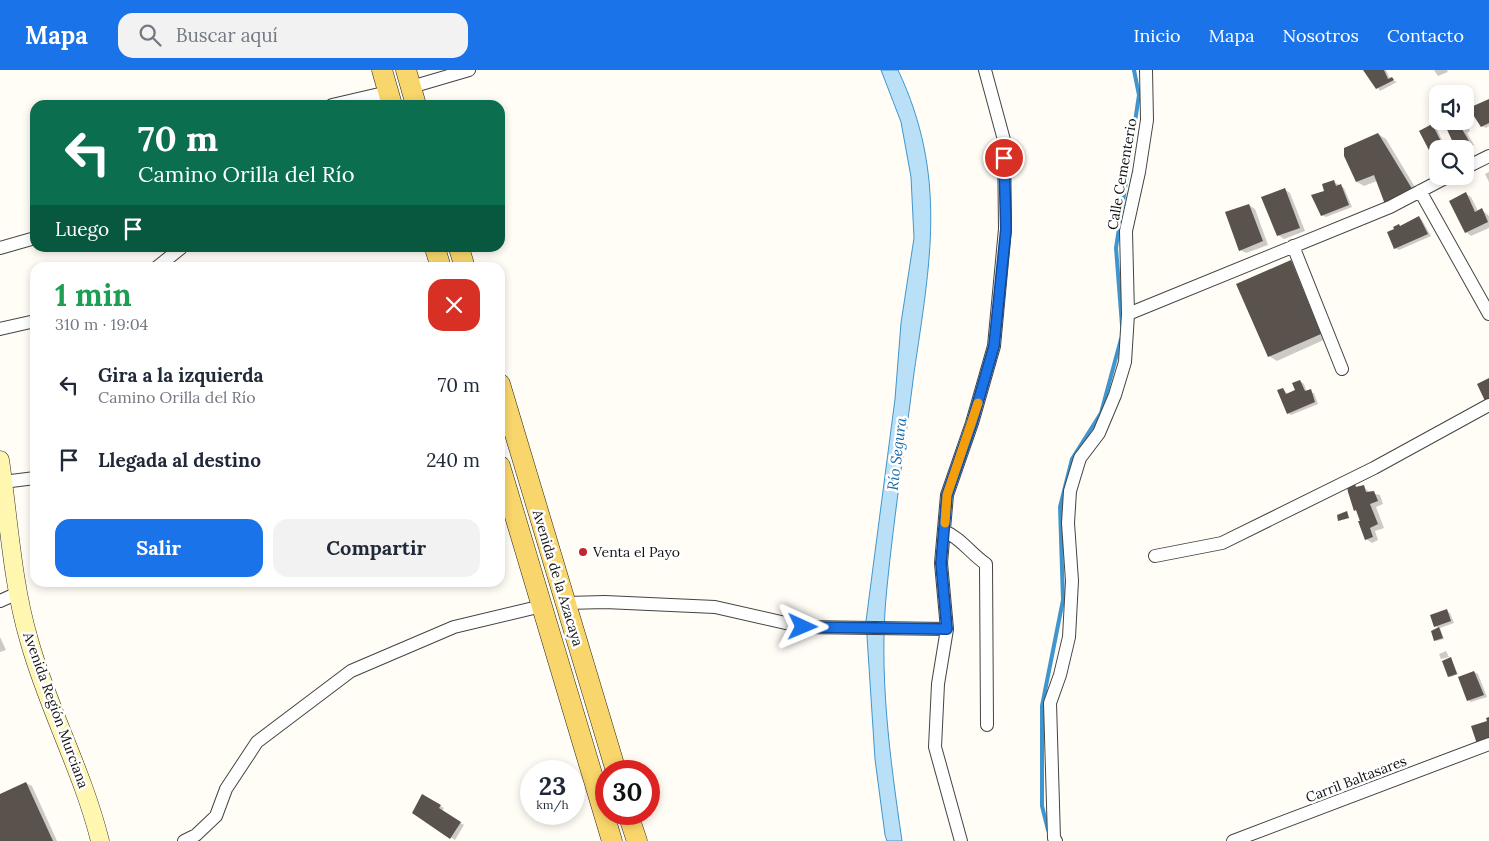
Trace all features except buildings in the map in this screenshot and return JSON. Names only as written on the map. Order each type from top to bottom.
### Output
[{"type":"main road","points":[[382,70],[390,98]]},
{"type":"main road","name":"Avenida de la Azacaya","points":[[505,401],[613,760]]},
{"type":"main road","name":"Avenida Región Murciana","points":[[0,460],[18,593],[34,657],[83,783],[100,841]]},
{"type":"main road","name":"Avenida de la Azacaya","points":[[505,483],[612,841]]},
{"type":"main road","points":[[632,825],[637,841]]},
{"type":"street","points":[[411,87],[468,70]]},
{"type":"street","points":[[961,841],[935,747],[938,684],[947,629],[941,563],[947,495],[972,423],[994,346],[1006,229],[1004,140],[985,70]]},
{"type":"street","name":"Calle Cementerio","points":[[1056,841],[1054,838],[1050,702],[1060,675],[1069,637],[1072,581],[1068,523],[1070,491],[1080,458],[1099,432],[1115,395],[1125,362],[1128,314],[1126,231],[1139,172],[1147,120],[1146,70]]},
{"type":"street","points":[[373,100],[390,98]]},
{"type":"street","points":[[1474,164],[1489,156]]},
{"type":"street","points":[[1128,314],[1390,207],[1432,185]]},
{"type":"street","points":[[1420,191],[1489,314]]},
{"type":"street","points":[[0,248],[30,239]]},
{"type":"street","points":[[1293,246],[1342,369]]},
{"type":"street","points":[[164,262],[176,252]]},
{"type":"street","points":[[0,329],[30,322]]},
{"type":"street","points":[[1155,556],[1222,543],[1374,468],[1489,405]]},
{"type":"street","points":[[3,482],[30,479]]},
{"type":"street","points":[[944,531],[954,535],[973,555],[986,564],[988,725]]},
{"type":"street","points":[[0,601],[18,593]]},
{"type":"street","points":[[566,603],[605,602],[715,607],[803,627],[947,629]]},
{"type":"street","points":[[184,841],[196,835],[216,816],[226,789],[257,742],[352,671],[454,627],[542,606]]},
{"type":"street","name":"Carril Baltasares","points":[[1233,841],[1489,744]]},
{"type":"water","name":"Río Segura","points":[[881,70],[898,70],[914,109],[924,147],[929,183],[931,220],[925,294],[896,507],[885,619],[884,651],[887,715],[902,841],[887,841],[885,835],[875,759],[866,621],[895,399],[901,323],[914,238],[911,177],[901,122]]},
{"type":"waterway","points":[[1122,325],[1116,248],[1139,95],[1134,70]]},
{"type":"waterway","points":[[1048,830],[1042,806],[1042,706],[1063,600],[1060,507],[1072,459],[1101,413],[1121,339]]},
{"type":"slow traffic","points":[[945,523],[947,495],[978,403]]},
{"type":"place","name":"Venta el Payo","points":[[583,552]]},
{"type":"route","points":[[803,627],[947,629],[941,563],[947,495],[972,423],[994,346],[1006,229],[1004,158]]}]
